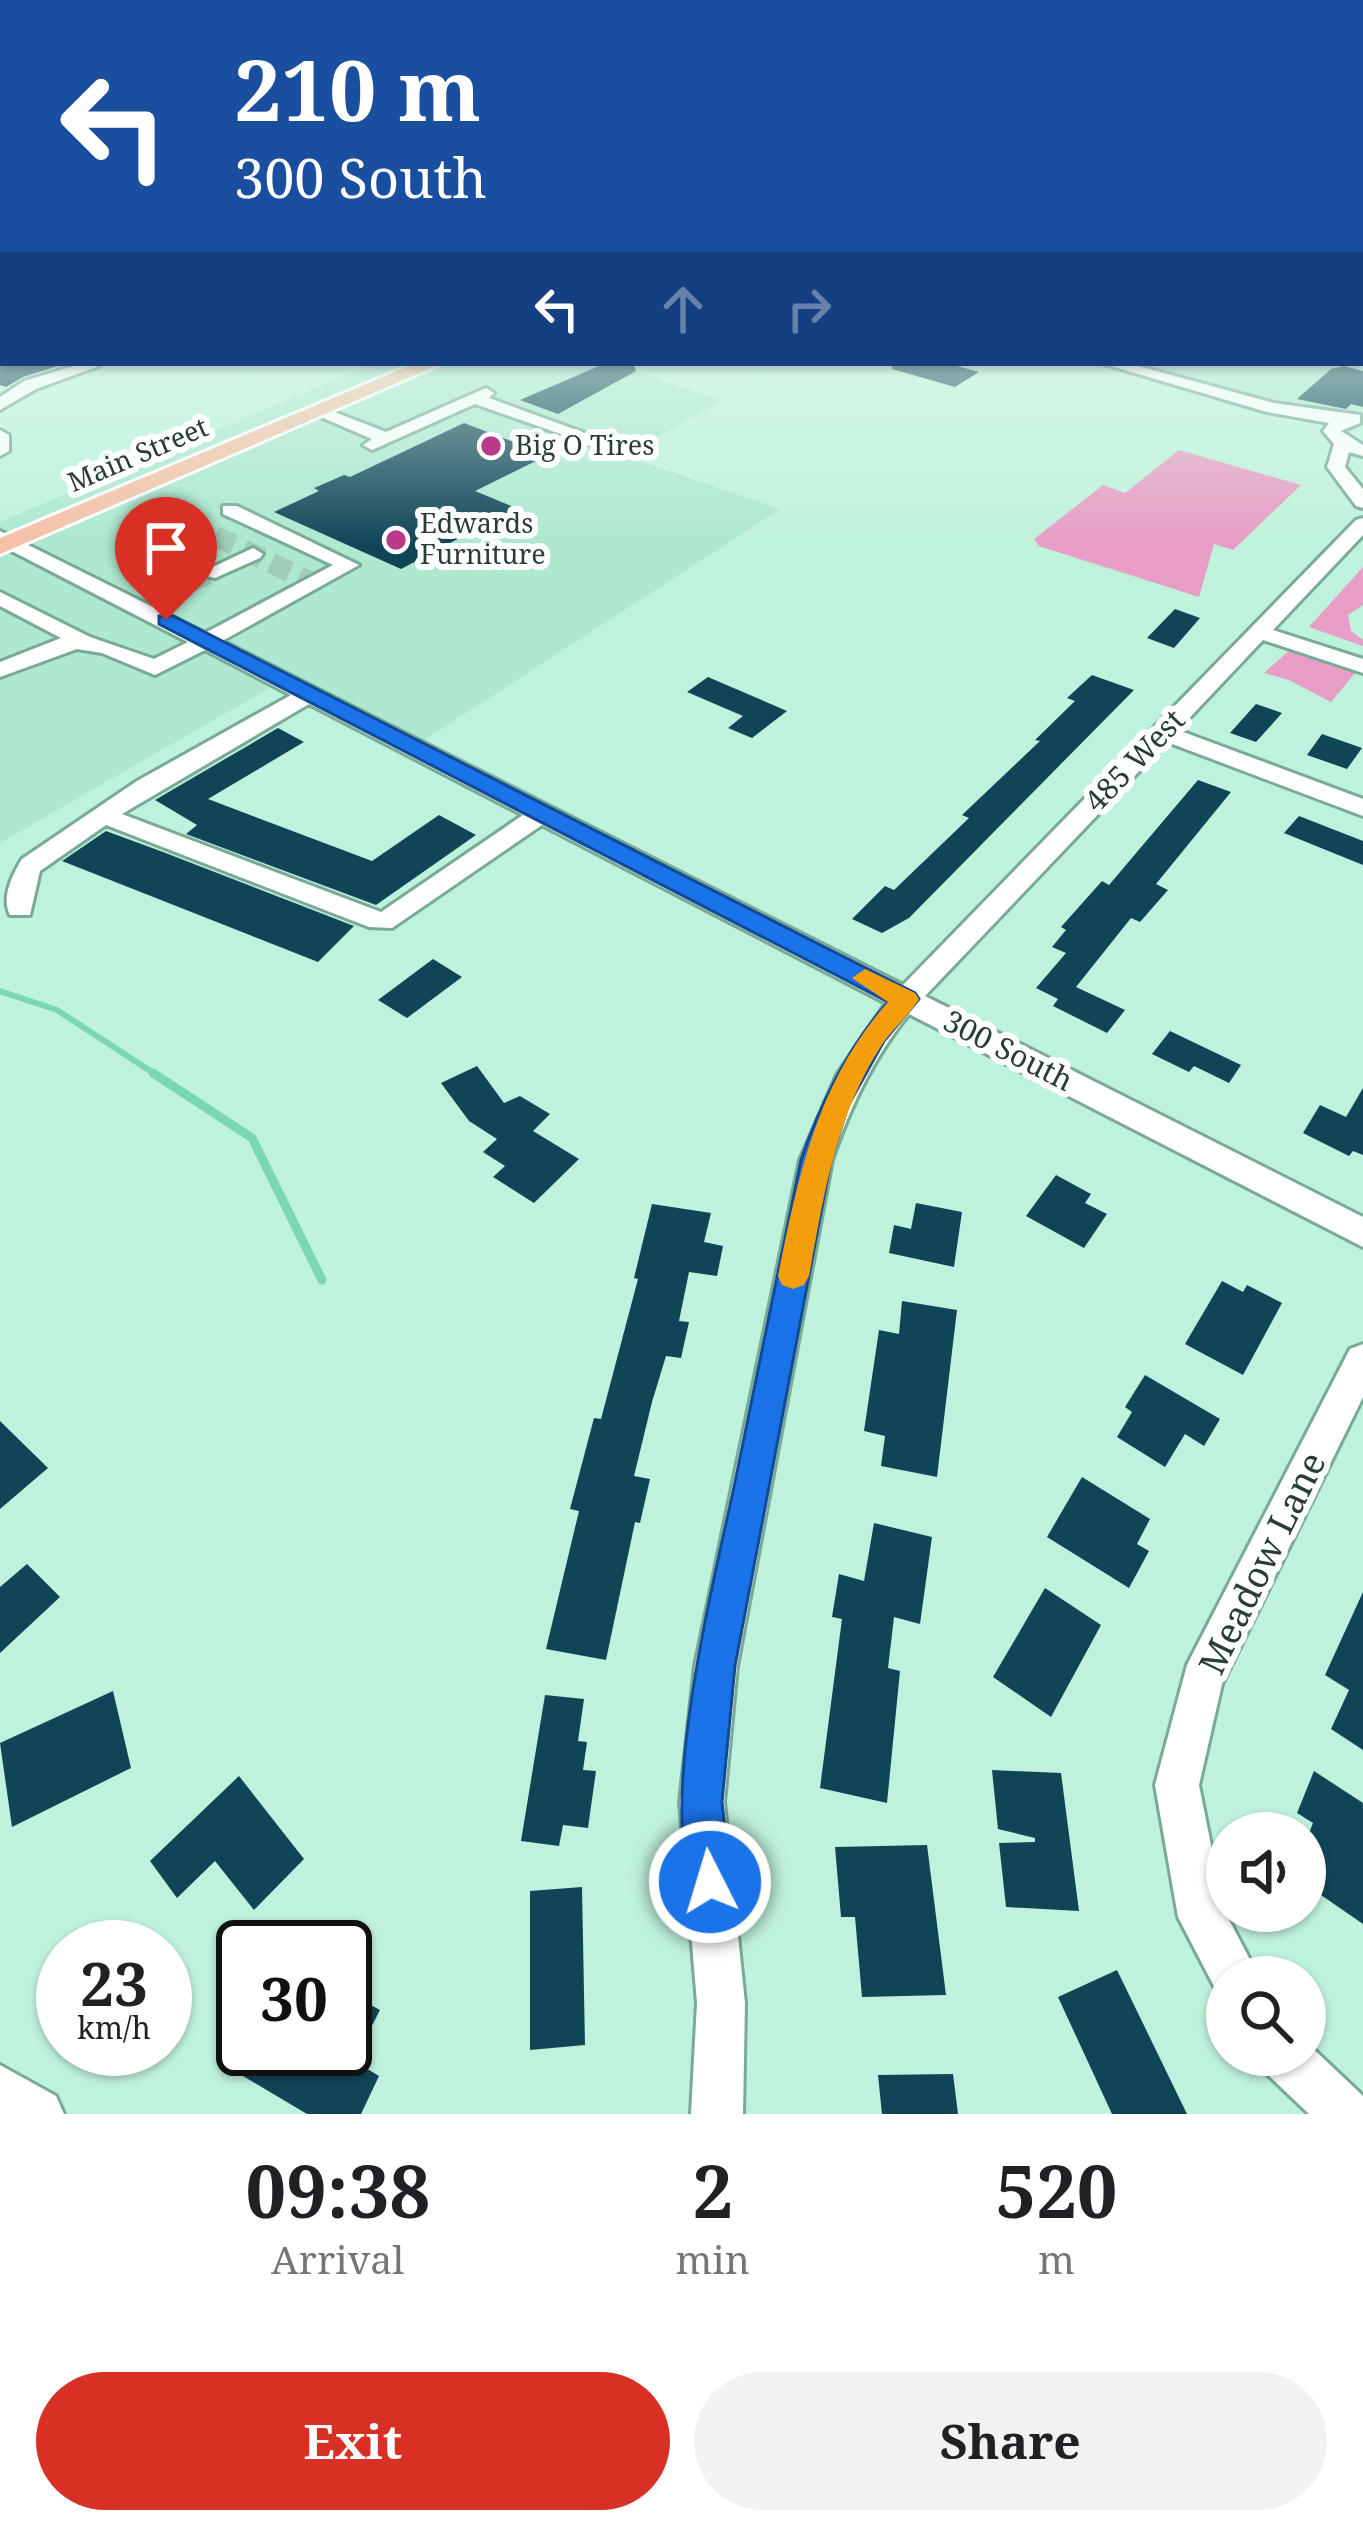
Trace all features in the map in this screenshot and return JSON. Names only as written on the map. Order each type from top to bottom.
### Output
[{"type":"main road","name":"Main Street","points":[[4,542],[426,366]]},
{"type":"street","points":[[0,405],[30,386],[91,366]]},
{"type":"street","points":[[1120,366],[1346,428],[1363,451]]},
{"type":"street","points":[[318,412],[379,441],[480,396],[595,440]]},
{"type":"street","points":[[1346,428],[1336,467],[1363,502]]},
{"type":"street","points":[[0,435],[0,451]]},
{"type":"street","points":[[1346,480],[1363,460]]},
{"type":"street","points":[[0,670],[46,647],[81,640],[98,641],[155,668],[349,565],[230,510]]},
{"type":"street","name":"485 West","points":[[717,2114],[721,2003],[702,1802],[716,1666],[816,1160],[834,1106],[874,1035],[906,999],[1361,528]]},
{"type":"street","name":"300 South","points":[[4,542],[207,640],[1363,1233]]},
{"type":"street","points":[[208,574],[253,554]]},
{"type":"street","points":[[0,598],[81,640]]},
{"type":"street","points":[[1259,632],[1363,666]]},
{"type":"street","points":[[20,908],[24,876],[32,865],[146,786],[310,694]]},
{"type":"street","points":[[1162,733],[1363,808]]},
{"type":"street","points":[[107,817],[379,921],[392,920],[542,813]]},
{"type":"street","name":"Meadow Lane","points":[[1223,1956],[1202,1917],[1177,1785],[1202,1680],[1363,1360]]},
{"type":"street","points":[[1306,2076],[1345,2114]]},
{"type":"street","points":[[0,2090],[38,2114]]},
{"type":"shaded area","points":[[368,366],[615,366],[722,400],[625,456],[780,509],[403,754],[271,687],[0,843],[0,522]]},
{"type":"shaded area","points":[[1146,366],[1363,366],[1363,409],[1341,412],[1269,399]]},
{"type":"shaded area","points":[[1179,450],[1301,485],[1233,550],[1214,544],[1199,597],[1039,546],[1034,539],[1103,485],[1125,493]]},
{"type":"shaded area","points":[[1363,567],[1363,605],[1348,615],[1351,631],[1363,640],[1363,646],[1309,627]]},
{"type":"shaded area","points":[[1292,648],[1357,671],[1331,702],[1264,673]]},
{"type":"building","points":[[0,366],[58,366],[6,387],[0,385]]},
{"type":"building","points":[[599,366],[634,366],[636,371],[558,414],[520,400]]},
{"type":"building","points":[[957,366],[979,372],[955,387],[892,369]]},
{"type":"building","points":[[1344,366],[1363,371],[1363,407],[1351,404],[1346,409],[1297,399],[1331,369]]},
{"type":"building","name":"Edwards Furniture","points":[[464,423],[548,455],[475,491],[516,508],[401,569],[274,512],[319,491],[314,488],[344,475],[350,477]]},
{"type":"building","points":[[183,537],[210,551],[167,572],[138,558]]},
{"type":"building","points":[[1175,609],[1200,618],[1174,648],[1147,638]]},
{"type":"building","points":[[1092,675],[1134,690],[909,918],[882,933],[852,919],[885,886],[894,890],[969,818],[962,815],[1040,741],[1035,740],[1075,701],[1067,698]]},
{"type":"building","points":[[708,677],[787,711],[752,738],[728,728],[743,716],[687,692]]},
{"type":"building","points":[[1256,704],[1282,713],[1256,742],[1230,733]]},
{"type":"building","points":[[278,728],[304,742],[208,799],[372,861],[439,815],[476,835],[376,905],[186,834],[197,825],[155,800]]},
{"type":"building","points":[[1322,734],[1362,748],[1347,769],[1307,755]]},
{"type":"building","points":[[1198,780],[1231,792],[1156,884],[1168,890],[1140,922],[1131,918],[1076,987],[1125,1010],[1107,1033],[1053,1006],[1058,999],[1036,988],[1066,953],[1052,947],[1066,930],[1061,927],[1102,881],[1109,885]]},
{"type":"building","points":[[1299,816],[1363,841],[1363,865],[1284,833]]},
{"type":"building","points":[[106,831],[354,926],[318,962],[62,861]]},
{"type":"building","points":[[433,959],[462,977],[407,1018],[378,1000]]},
{"type":"building","points":[[1170,1031],[1241,1065],[1229,1083],[1194,1066],[1189,1072],[1152,1054]]},
{"type":"building","points":[[477,1066],[504,1103],[520,1096],[550,1114],[533,1131],[579,1159],[534,1203],[493,1177],[505,1166],[483,1152],[497,1139],[469,1121],[441,1083]]},
{"type":"building","points":[[1363,1088],[1363,1155],[1353,1151],[1349,1156],[1303,1133],[1320,1105],[1346,1117]]},
{"type":"building","points":[[1056,1175],[1091,1194],[1085,1203],[1107,1214],[1084,1248],[1026,1216]]},
{"type":"building","points":[[916,1203],[962,1212],[954,1267],[889,1253],[894,1225],[911,1229]]},
{"type":"building","points":[[652,1204],[711,1213],[704,1242],[723,1246],[717,1276],[689,1272],[679,1321],[689,1322],[681,1358],[666,1356],[652,1402],[634,1476],[650,1479],[640,1523],[635,1522],[606,1660],[546,1649],[579,1511],[570,1509],[594,1418],[601,1419],[638,1279],[634,1278]]},
{"type":"building","points":[[1222,1281],[1243,1292],[1247,1285],[1282,1303],[1243,1375],[1185,1344]]},
{"type":"building","points":[[902,1301],[957,1310],[937,1477],[881,1466],[885,1436],[864,1431],[879,1330],[899,1334]]},
{"type":"building","points":[[1145,1375],[1220,1419],[1204,1446],[1185,1434],[1165,1467],[1117,1437],[1132,1412],[1125,1407]]},
{"type":"building","points":[[0,1421],[48,1468],[0,1509]]},
{"type":"building","points":[[1082,1477],[1150,1519],[1137,1544],[1149,1551],[1129,1588],[1047,1537]]},
{"type":"building","points":[[874,1523],[932,1537],[920,1624],[894,1617],[888,1668],[900,1671],[887,1803],[820,1788],[842,1619],[832,1617],[839,1574],[864,1581]]},
{"type":"building","points":[[27,1564],[60,1597],[0,1653],[0,1587]]},
{"type":"building","points":[[1045,1588],[1101,1625],[1051,1717],[993,1677]]},
{"type":"building","points":[[1363,1592],[1363,1750],[1331,1729],[1349,1690],[1325,1675]]},
{"type":"building","points":[[113,1691],[131,1768],[12,1827],[0,1743]]},
{"type":"building","points":[[545,1695],[584,1699],[578,1741],[587,1742],[583,1770],[596,1771],[588,1828],[563,1825],[559,1846],[521,1841]]},
{"type":"building","points":[[992,1770],[1061,1773],[1079,1911],[1006,1907],[999,1843],[1035,1842],[1035,1838],[998,1829]]},
{"type":"building","points":[[1314,1771],[1363,1803],[1363,1924],[1326,1898],[1326,1812],[1297,1812]]},
{"type":"building","points":[[239,1776],[304,1859],[254,1910],[215,1861],[177,1898],[150,1861]]},
{"type":"building","points":[[927,1845],[946,1995],[862,1997],[855,1917],[841,1917],[835,1847]]},
{"type":"building","points":[[582,1887],[585,2045],[530,2050],[530,1891]]},
{"type":"building","points":[[1117,1970],[1187,2114],[1112,2114],[1058,1997]]},
{"type":"building","points":[[372,2072],[379,2076],[361,2114],[307,2114],[243,2076],[372,2076]]},
{"type":"building","points":[[953,2074],[958,2114],[882,2114],[878,2075]]},
{"type":"waterway","points":[[0,991],[57,1010],[158,1076]]},
{"type":"waterway","points":[[153,1073],[252,1138],[322,1280]]},
{"type":"tunnel","points":[[208,574],[187,583],[127,562],[133,554],[196,527],[313,583]]},
{"type":"slow traffic","points":[[793,1276],[816,1160],[834,1106],[874,1035],[906,999],[865,978]]},
{"type":"place","name":"Big O Tires","points":[[491,446]]},
{"type":"place","name":"Edwards Furniture","points":[[396,540]]},
{"type":"route","points":[[166,620],[906,999],[874,1035],[834,1106],[816,1160],[716,1666],[702,1802],[710,1882]]}]
